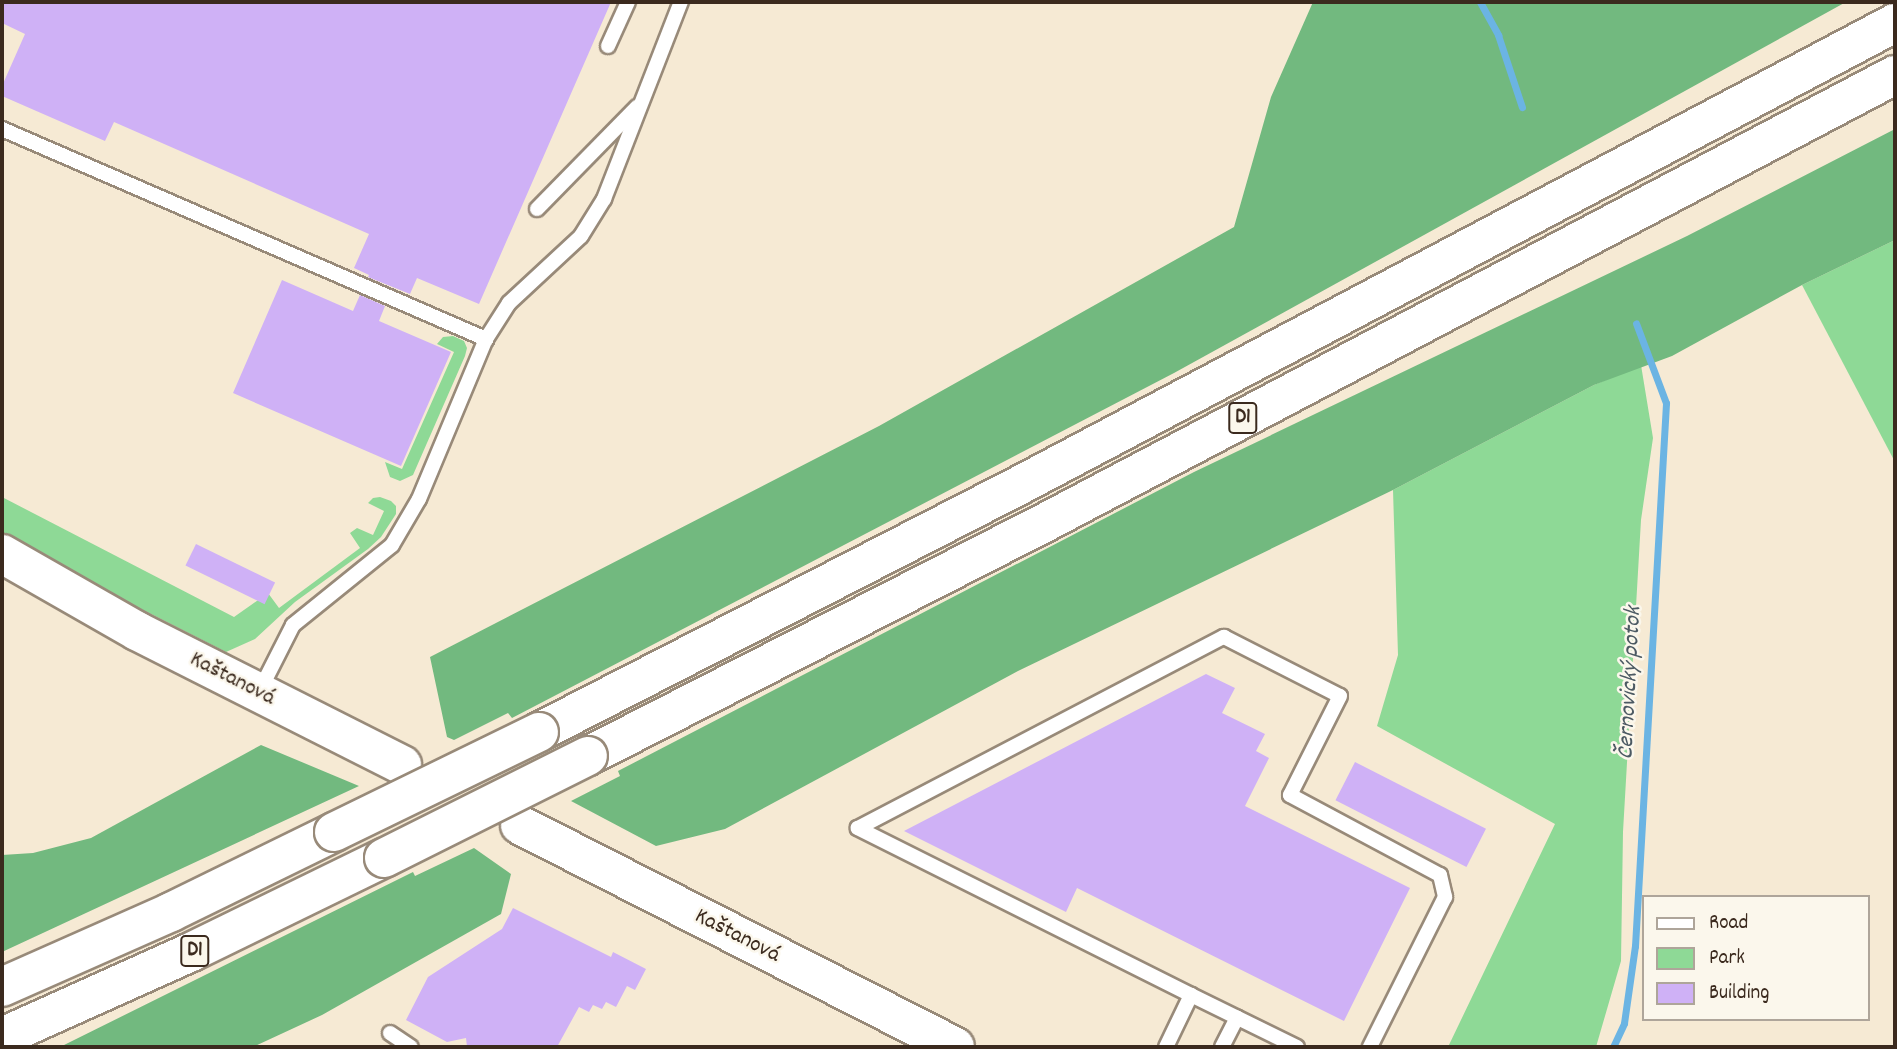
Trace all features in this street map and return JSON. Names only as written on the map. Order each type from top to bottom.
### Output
[{"type":"main road","name":"D1","points":[[2,987],[171,912],[539,732],[1010,490],[1895,23]]},
{"type":"main road","name":"D1","points":[[2,1037],[191,953],[589,756],[1048,521],[1895,75]]},
{"type":"main road","name":"Kaštanová","points":[[2,554],[63,587],[101,612],[402,765]]},
{"type":"main road","name":"Kaštanová","points":[[2,581],[27,594],[101,612]]},
{"type":"main road","name":"Kaštanová","points":[[520,825],[955,1047]]},
{"type":"lane","points":[[608,46],[628,2]]},
{"type":"lane","points":[[258,693],[293,625],[392,545],[419,499],[486,339],[509,303],[581,236],[604,199],[681,2]]},
{"type":"lane","points":[[537,209],[642,102]]},
{"type":"lane","points":[[2,129],[486,339]]},
{"type":"lane","points":[[1297,1047],[858,828],[1224,637],[1340,696],[1290,795],[1440,874],[1445,897],[1370,1047]]},
{"type":"lane","points":[[1166,1047],[1191,995]]},
{"type":"lane","points":[[1222,1047],[1237,1017]]},
{"type":"lane","points":[[390,1033],[411,1047]]},
{"type":"green space","points":[[1313,2],[1846,2],[1174,373],[512,718],[508,713],[454,740],[447,737],[430,657],[879,426],[1234,227],[1271,97]]},
{"type":"green space","points":[[1895,129],[1895,240],[1802,285],[1672,356],[1594,385],[1393,490],[1018,671],[725,829],[656,846],[571,801],[620,776],[618,771],[1194,472],[1687,236]]},
{"type":"green space","points":[[1895,240],[1895,462],[1802,285]]},
{"type":"green space","points":[[453,336],[464,341],[467,348],[465,356],[413,475],[400,481],[390,477],[385,462],[402,469],[454,352],[437,344],[443,337]]},
{"type":"green space","points":[[1641,365],[1653,438],[1641,520],[1623,832],[1621,961],[1596,1047],[1448,1047],[1555,824],[1377,726],[1398,655],[1393,490],[1594,385]]},
{"type":"green space","points":[[2,497],[234,617],[268,593],[279,608],[360,548],[350,533],[357,528],[373,535],[384,511],[368,503],[373,498],[380,497],[391,501],[396,506],[396,514],[381,537],[368,549],[295,602],[255,639],[226,652],[19,547],[2,534]]},
{"type":"green space","points":[[261,745],[359,786],[2,952],[2,855],[33,853],[91,838]]},
{"type":"green space","points":[[474,848],[511,874],[501,914],[322,1015],[253,1047],[60,1047],[413,872],[415,876]]},
{"type":"building","points":[[2,2],[611,2],[479,304],[417,278],[410,294],[368,277],[369,275],[354,268],[369,234],[114,122],[105,141],[2,96],[2,86],[25,34],[2,23]]},
{"type":"building","points":[[282,280],[353,311],[360,295],[385,306],[379,321],[451,352],[401,466],[233,393]]},
{"type":"building","points":[[196,544],[275,583],[265,604],[185,566]]},
{"type":"building","points":[[1206,674],[1235,688],[1222,713],[1265,734],[1256,751],[1269,758],[1245,806],[1410,888],[1344,1021],[1077,888],[1066,912],[904,831]]},
{"type":"building","points":[[1355,762],[1486,829],[1466,867],[1335,800]]},
{"type":"building","points":[[513,908],[611,957],[613,952],[646,969],[635,990],[627,986],[616,1007],[606,1002],[602,1009],[593,1005],[589,1012],[579,1007],[557,1047],[467,1047],[466,1038],[447,1042],[406,1020],[428,977],[502,929]]},
{"type":"waterway","name":"Černovický potok","points":[[1480,2],[1498,35],[1522,107]]},
{"type":"waterway","name":"Černovický potok","points":[[1613,1047],[1624,1023],[1635,946],[1666,403],[1636,323]]}]
